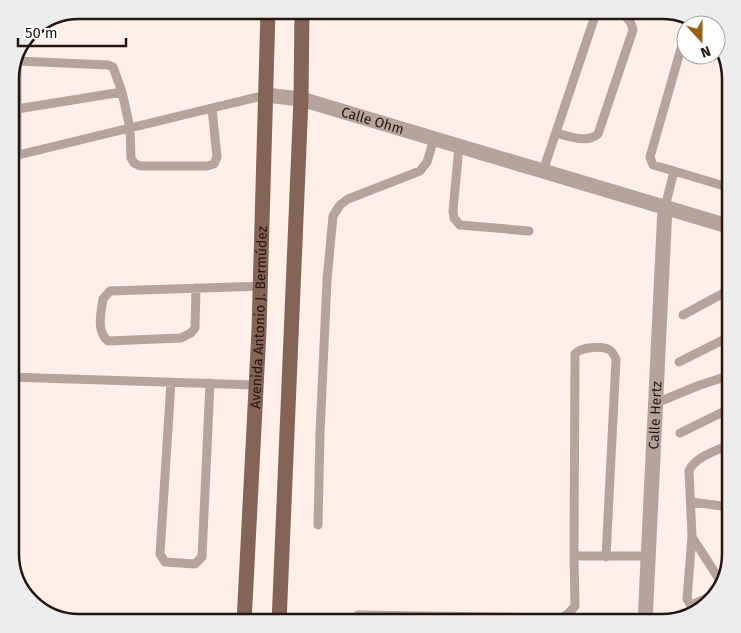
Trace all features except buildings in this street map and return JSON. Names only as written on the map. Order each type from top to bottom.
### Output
[{"type":"main road","name":"Avenida Antonio J. Bermúdez","points":[[244,614],[260,286],[268,19]]},
{"type":"main road","points":[[279,614],[301,99],[302,19]]},
{"type":"street","name":"Calle Ohm","points":[[266,95],[301,99],[722,225]]},
{"type":"street","name":"Calle Hertz","points":[[645,614],[665,208]]},
{"type":"lane","points":[[543,171],[595,19]]},
{"type":"lane","points":[[556,133],[584,140],[598,134],[633,30],[629,19]]},
{"type":"lane","points":[[22,60],[110,66],[115,70],[130,128],[131,158],[134,163],[140,166],[207,166],[214,164],[217,157],[212,108]]},
{"type":"lane","points":[[676,65],[650,157],[653,165],[722,185]]},
{"type":"lane","points":[[19,109],[122,92]]},
{"type":"lane","name":"Calle Ohm","points":[[19,155],[266,95]]},
{"type":"lane","points":[[318,524],[320,423],[327,280],[333,216],[336,210],[348,199],[420,170],[427,162],[434,139]]},
{"type":"lane","points":[[459,146],[452,211],[454,218],[460,225],[529,231]]},
{"type":"lane","points":[[665,208],[674,171]]},
{"type":"lane","points":[[196,288],[195,328],[185,336],[108,341],[102,334],[100,328],[102,299],[110,291],[196,288],[260,286]]},
{"type":"lane","points":[[683,315],[722,294]]},
{"type":"lane","points":[[679,362],[722,340]]},
{"type":"lane","points":[[568,614],[575,606],[575,354],[584,348],[608,349],[614,354],[616,359],[606,557]]},
{"type":"lane","points":[[19,377],[255,385]]},
{"type":"lane","points":[[656,403],[700,385],[722,379]]},
{"type":"lane","points":[[171,382],[160,554],[164,562],[195,564],[202,557],[210,383]]},
{"type":"lane","points":[[680,433],[722,412]]},
{"type":"lane","points":[[699,601],[690,604],[687,598],[692,536],[690,471],[692,465],[722,449]]},
{"type":"lane","points":[[691,502],[722,506]]},
{"type":"lane","points":[[692,536],[718,577]]},
{"type":"lane","points":[[574,556],[648,556]]}]
